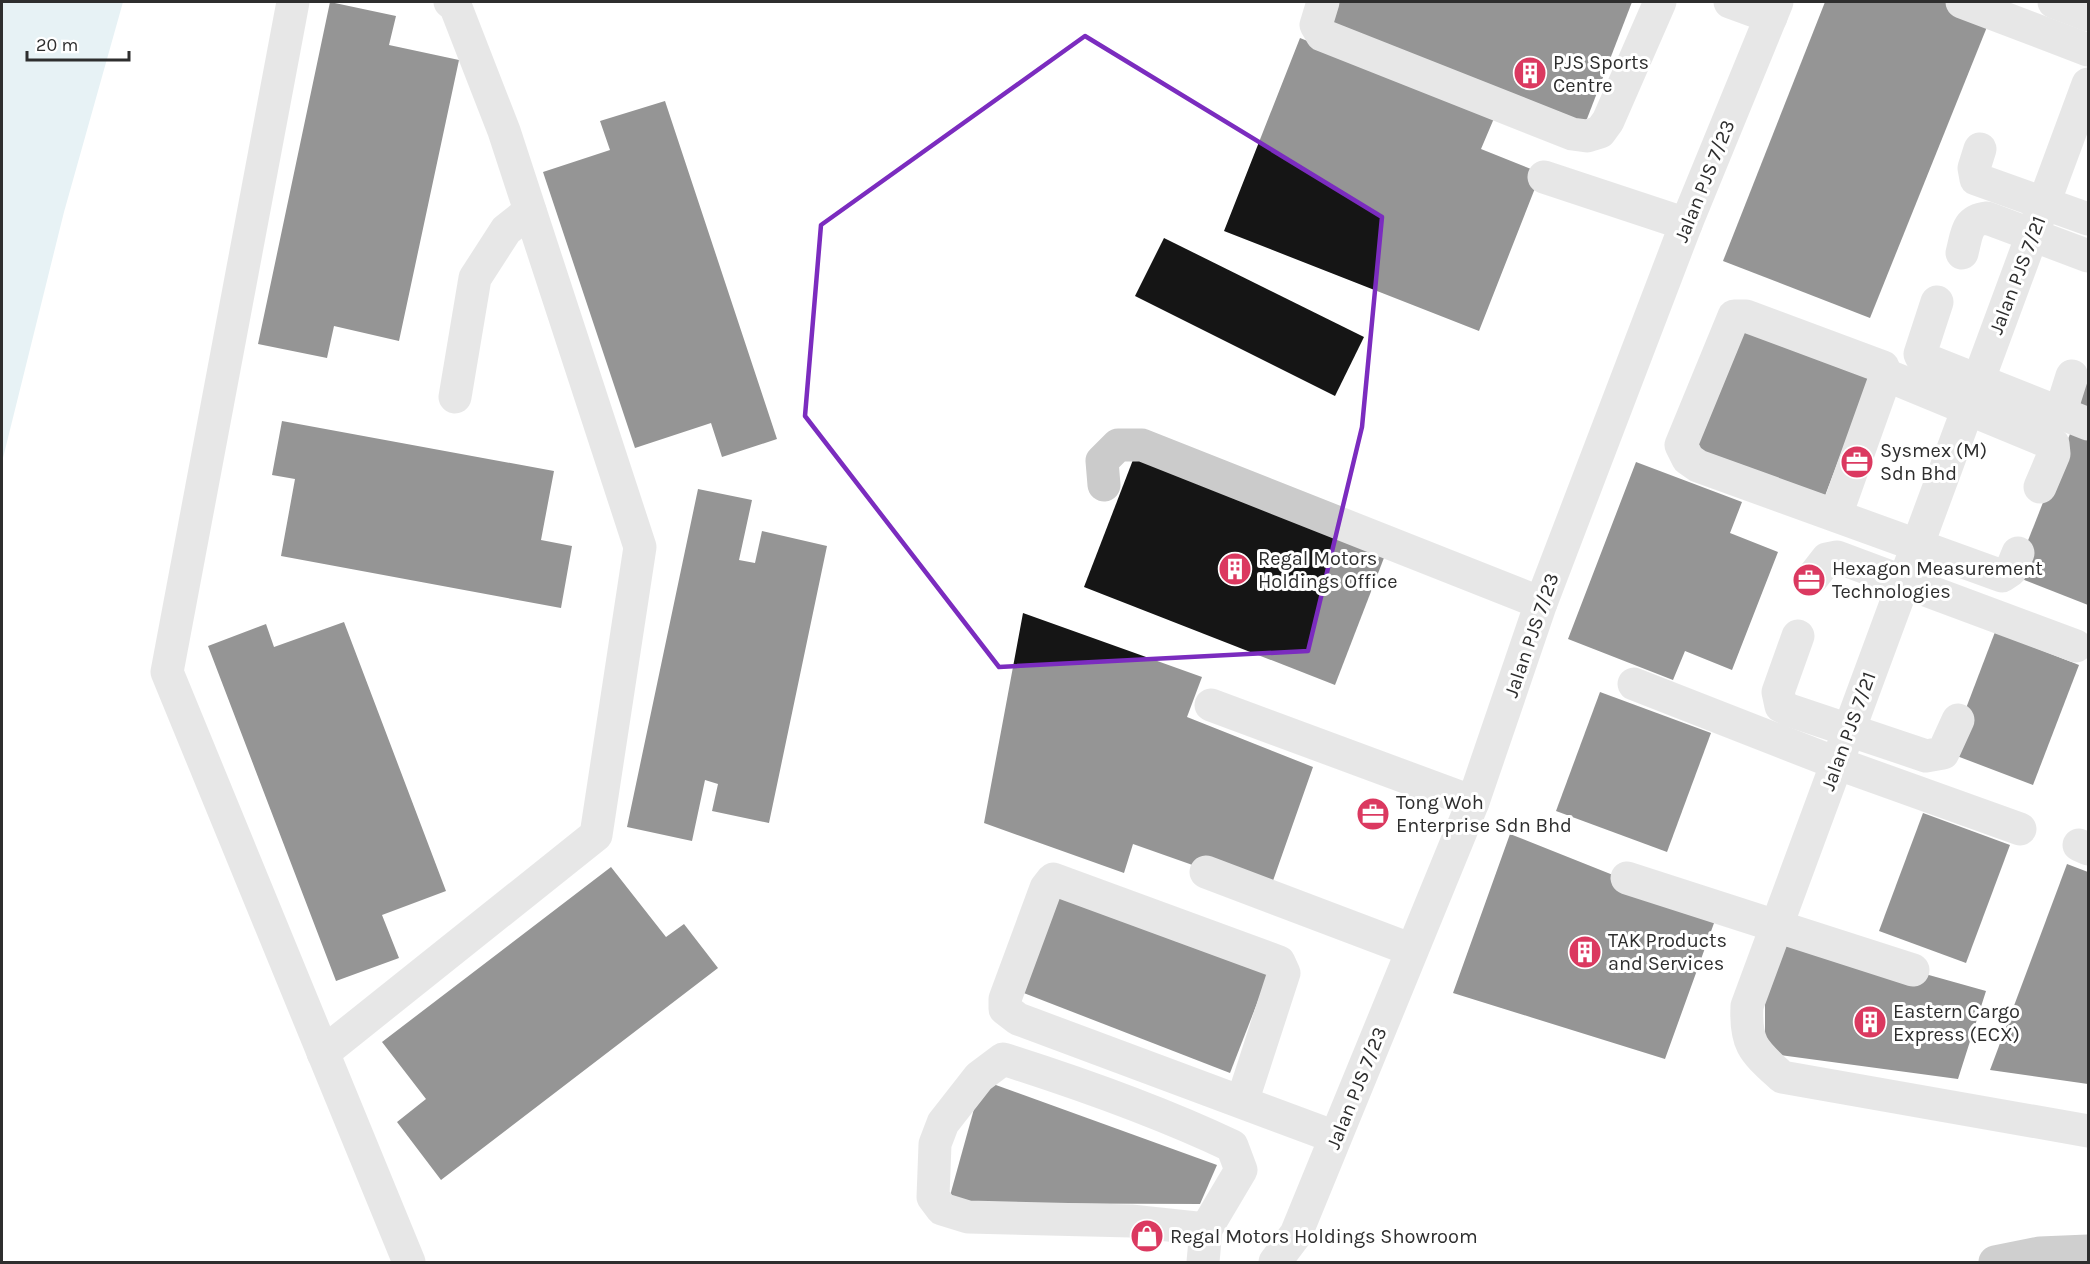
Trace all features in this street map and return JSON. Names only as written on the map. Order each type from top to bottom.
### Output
[{"type":"highway","points":[[1995,1263],[2040,1254],[2088,1251]]},
{"type":"street","points":[[293,2],[167,672],[409,1263]]},
{"type":"street","points":[[323,1053],[596,835],[640,547],[504,131],[456,5],[450,2]]},
{"type":"street","points":[[1323,2],[1316,25],[1322,35],[1572,134],[1587,136],[1600,132],[1608,121],[1660,2]]},
{"type":"street","points":[[1730,2],[1774,9]]},
{"type":"street","points":[[1962,2],[2088,50]]},
{"type":"street","points":[[2054,2],[2088,15]]},
{"type":"street","name":"Jalan PJS 7/23","points":[[1275,1263],[1296,1233],[1473,802],[1541,603],[1686,224],[1774,9]]},
{"type":"street","name":"Jalan PJS 7/21","points":[[2088,84],[1747,1006],[1746,1032],[1757,1055],[1782,1077],[2088,1131]]},
{"type":"street","points":[[1980,148],[1974,168],[1976,179],[2088,256]]},
{"type":"street","points":[[1544,177],[1686,224]]},
{"type":"street","points":[[455,397],[475,278],[506,230],[530,211]]},
{"type":"street","points":[[1962,253],[1970,224],[1976,219],[2088,219]]},
{"type":"street","points":[[1937,302],[1920,354],[1922,358],[1973,395],[2053,444],[2054,454],[2040,488]]},
{"type":"street","points":[[1836,515],[1886,375],[1883,367],[1746,316],[1734,316],[1681,444],[1688,459],[1698,466],[2002,576],[2011,570],[2018,553]]},
{"type":"street","points":[[1886,375],[2074,419],[2072,376]]},
{"type":"street","points":[[1104,485],[1102,461],[1118,445],[1142,444],[1541,603]]},
{"type":"street","points":[[1813,577],[1827,559],[1837,557],[2076,646]]},
{"type":"street","points":[[1798,636],[1778,692],[1781,706],[1926,756],[1943,753],[1958,720]]},
{"type":"street","points":[[1634,684],[1836,763],[2020,829]]},
{"type":"street","points":[[1211,705],[1473,802]]},
{"type":"street","points":[[1206,872],[1412,950]]},
{"type":"street","points":[[1627,878],[1913,970]]},
{"type":"street","points":[[1242,1102],[1284,973],[1279,962],[1053,879],[1046,888],[1005,999],[1005,1009],[1018,1019],[1335,1137]]},
{"type":"street","points":[[1203,1263],[1206,1229],[1241,1170],[1232,1146],[1155,1111],[1003,1059],[979,1077],[943,1123],[935,1144],[933,1197],[942,1209],[968,1217],[1131,1221],[1206,1229]]},
{"type":"highlighted area","points":[[1085,36],[1382,217],[1362,427],[1308,651],[999,667],[805,416],[821,225]]},
{"type":"water","points":[[2,2],[123,2],[64,212],[2,462]]},
{"type":"building","points":[[330,2],[396,16],[389,45],[459,60],[399,341],[334,326],[327,358],[258,344]]},
{"type":"building","name":"PJS Sports Centre","points":[[1332,2],[1632,2],[1585,124],[1324,23]]},
{"type":"building","points":[[1825,2],[1997,2],[1870,318],[1723,261]]},
{"type":"building","points":[[1300,38],[1495,116],[1481,149],[1541,173],[1479,331],[1224,231]]},
{"type":"building","points":[[665,101],[777,439],[722,457],[711,423],[635,448],[543,172],[610,150],[600,121]]},
{"type":"building","points":[[1164,238],[1364,337],[1335,396],[1135,296]]},
{"type":"building","points":[[1740,324],[1871,375],[1823,501],[1691,451]]},
{"type":"building","points":[[2088,374],[2088,408],[2077,403]]},
{"type":"building","points":[[282,421],[554,471],[541,540],[572,546],[561,608],[281,556],[295,479],[272,475]]},
{"type":"building","points":[[2072,429],[2088,436],[2088,605],[2014,576]]},
{"type":"building","name":"Regal Motors Holdings Office","points":[[1136,452],[1387,550],[1335,685],[1084,587]]},
{"type":"building","points":[[1636,462],[1742,502],[1730,533],[1778,552],[1732,670],[1685,651],[1673,680],[1568,639]]},
{"type":"building","points":[[698,489],[752,500],[739,560],[755,563],[762,531],[827,546],[769,823],[712,811],[718,784],[705,780],[692,841],[627,827]]},
{"type":"building","points":[[1023,613],[1202,677],[1187,717],[1313,767],[1269,892],[1133,844],[1124,873],[984,823]]},
{"type":"building","points":[[344,622],[446,891],[382,915],[399,958],[336,981],[208,646],[266,624],[274,647]]},
{"type":"building","points":[[1995,632],[2079,665],[2033,785],[1949,753]]},
{"type":"building","points":[[1600,692],[1711,733],[1667,852],[1556,811]]},
{"type":"building","points":[[1923,813],[2010,845],[1966,963],[1879,931]]},
{"type":"building","name":"TAK Products and Services","points":[[1510,834],[1613,875],[1718,912],[1665,1059],[1453,993]]},
{"type":"building","points":[[2067,864],[2088,872],[2088,1084],[1990,1070]]},
{"type":"building","points":[[611,867],[666,937],[684,924],[718,968],[441,1180],[397,1122],[426,1099],[382,1042]]},
{"type":"building","points":[[1056,886],[1270,970],[1230,1073],[1016,990]]},
{"type":"building","name":"Eastern Cargo Express (ECX)","points":[[1789,931],[1886,963],[1986,991],[1958,1079],[1765,1053],[1765,990]]},
{"type":"building","points":[[982,1080],[1217,1165],[1200,1204],[948,1203]]},
{"type":"place","name":"PJS Sports Centre","points":[[1530,73]]},
{"type":"place","name":"Sysmex (M) Sdn Bhd","points":[[1857,462]]},
{"type":"place","name":"Regal Motors Holdings Office","points":[[1235,569]]},
{"type":"place","name":"Hexagon Measurement Technologies","points":[[1809,580]]},
{"type":"place","name":"Tong Woh Enterprise Sdn Bhd","points":[[1373,814]]},
{"type":"place","name":"TAK Products and Services","points":[[1585,952]]},
{"type":"place","name":"Eastern Cargo Express (ECX)","points":[[1870,1022]]},
{"type":"place","name":"Regal Motors Holdings Showroom","points":[[1147,1236]]}]
